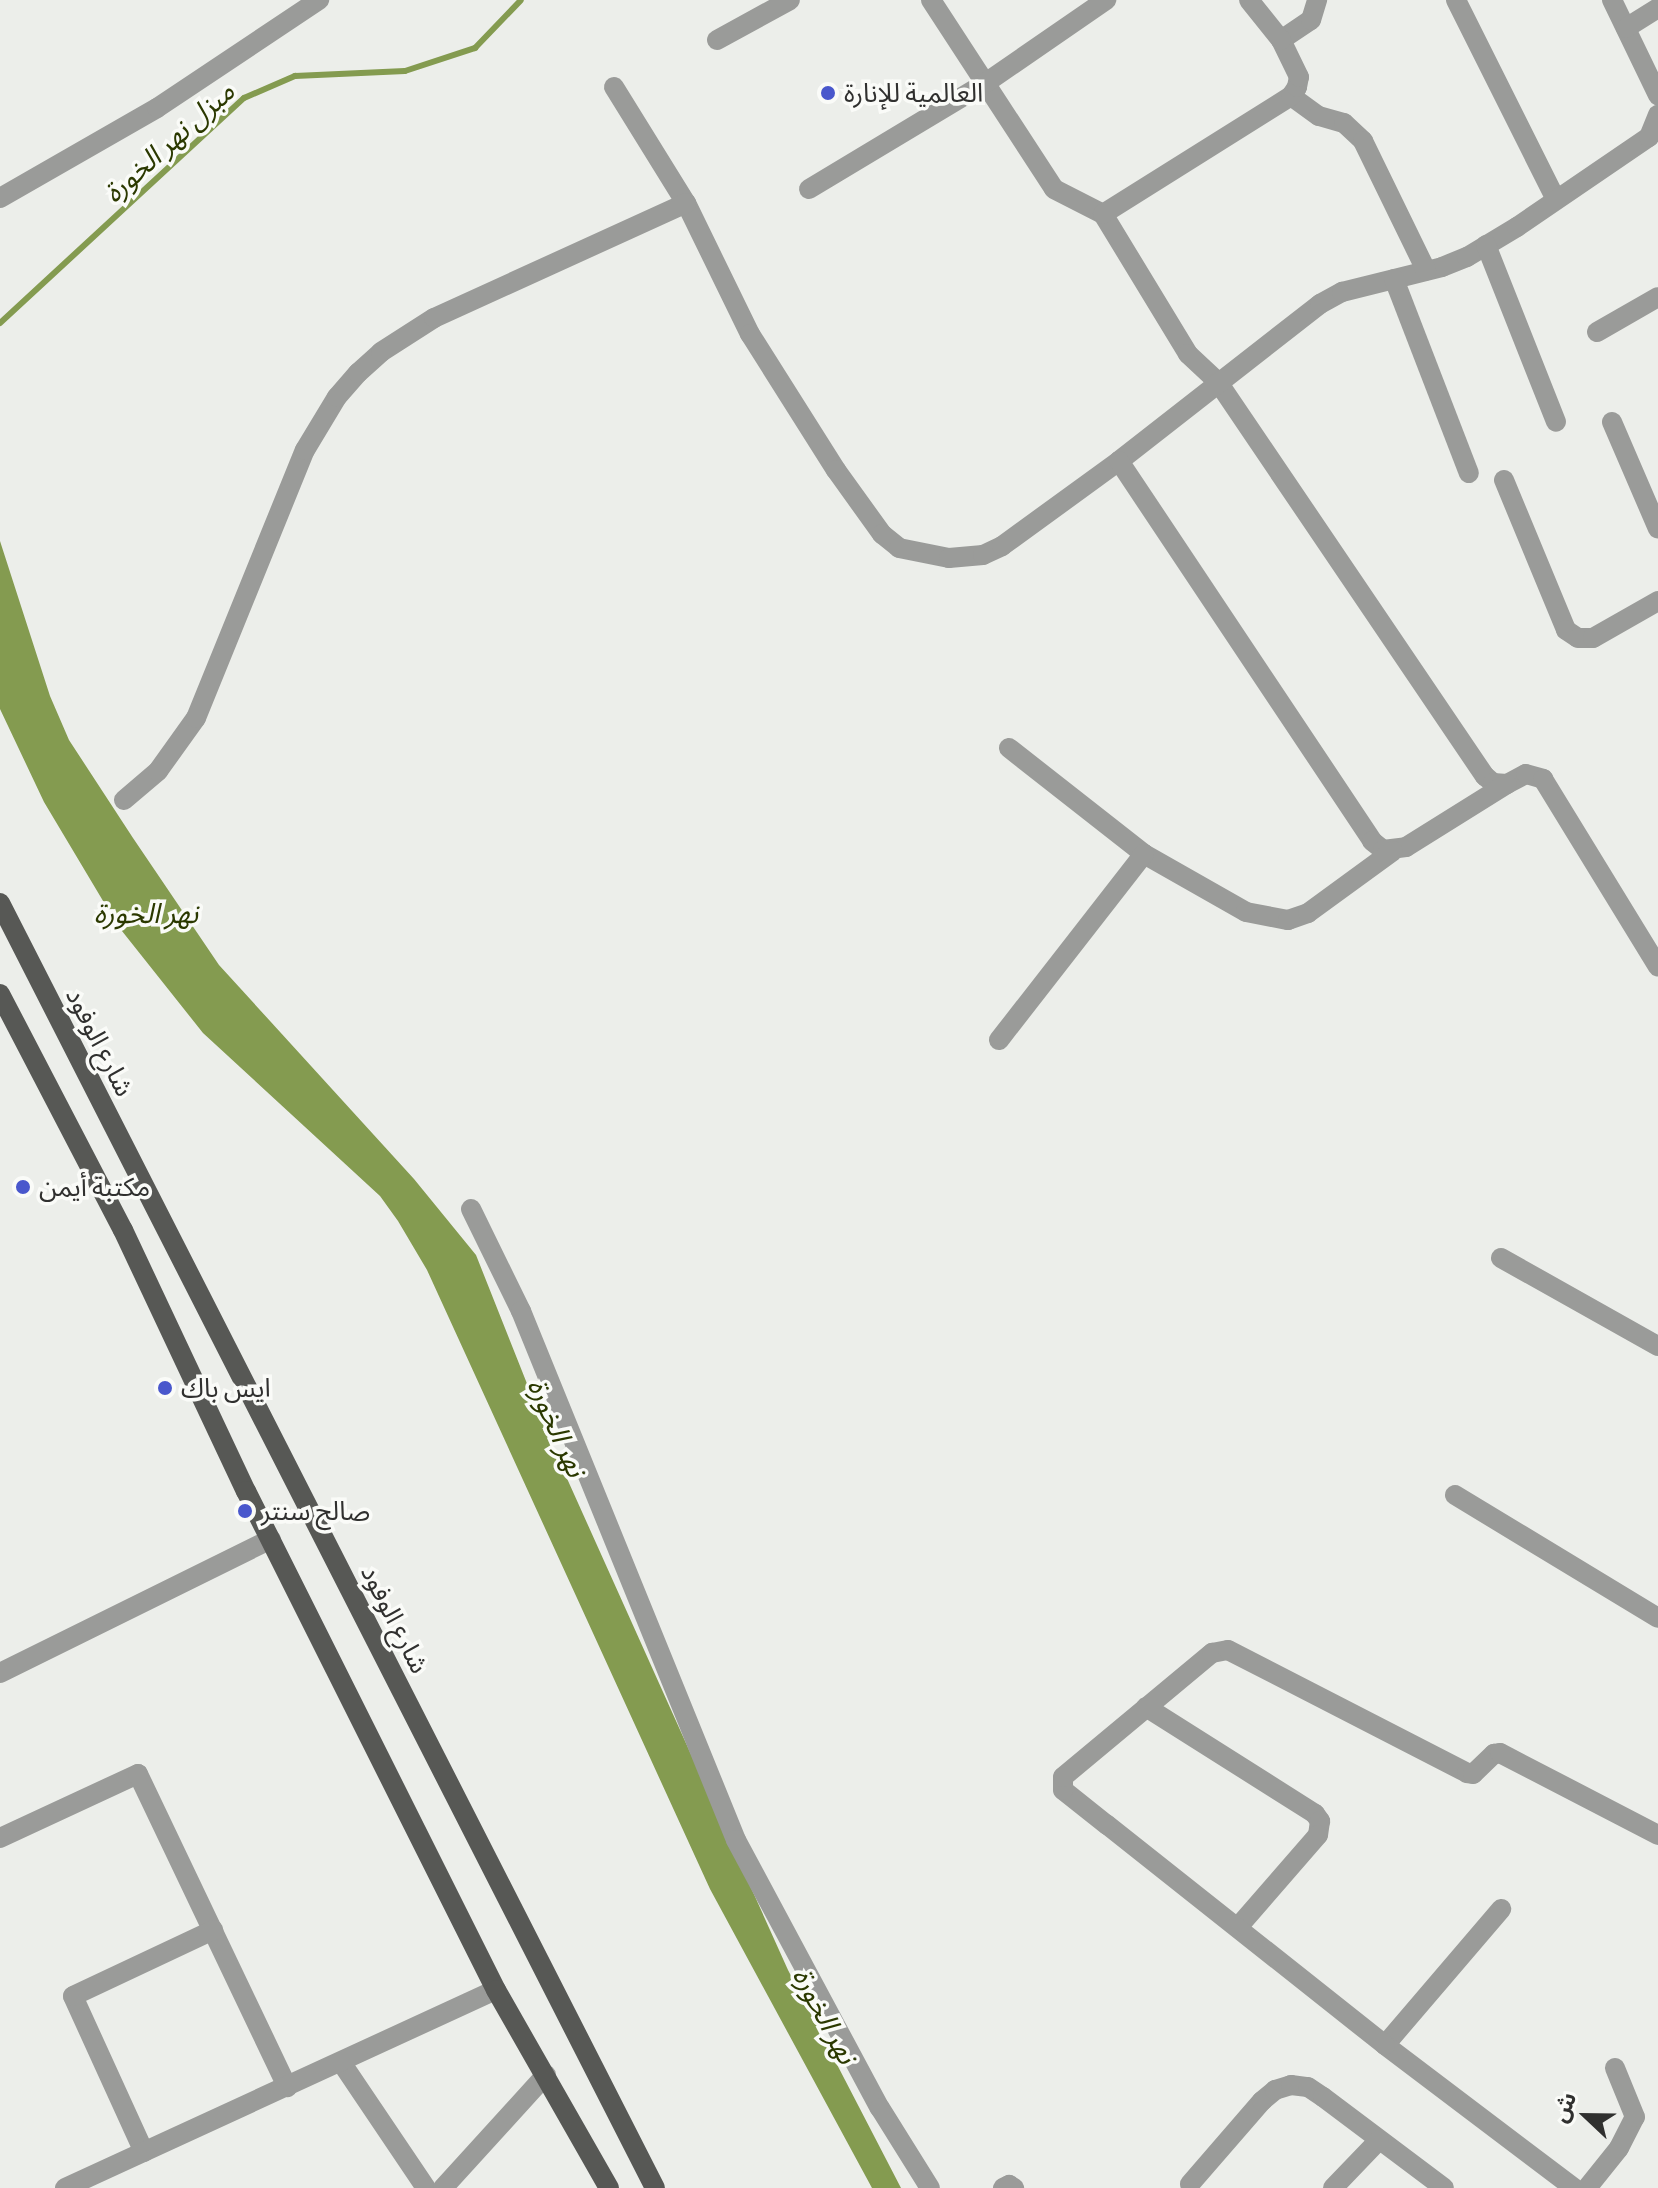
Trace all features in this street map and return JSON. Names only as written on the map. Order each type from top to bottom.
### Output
[{"type":"main road","name":"شارع الوفود","points":[[0,903],[655,2188]]},
{"type":"main road","points":[[0,994],[123,1230],[271,1539],[496,1990],[609,2188]]},
{"type":"street","points":[[0,198],[157,108],[319,0]]},
{"type":"street","points":[[717,40],[790,0]]},
{"type":"street","points":[[931,0],[1054,189],[1103,214],[1188,354],[1218,382],[1485,776],[1493,783],[1507,784]]},
{"type":"street","points":[[809,189],[987,82],[1106,0]]},
{"type":"street","points":[[1103,214],[1291,96],[1299,77],[1281,40],[1249,0]]},
{"type":"street","points":[[1281,40],[1311,20],[1317,0]]},
{"type":"street","points":[[1456,0],[1555,198]]},
{"type":"street","points":[[1612,0],[1658,95]]},
{"type":"street","points":[[1626,28],[1658,8]]},
{"type":"street","points":[[614,87],[686,203],[750,334],[836,470],[882,534],[899,548],[949,558],[983,555],[1002,546],[1119,461],[1320,304],[1342,292],[1442,267],[1486,245],[1555,198],[1616,162],[1649,137],[1658,118]]},
{"type":"street","points":[[1291,96],[1319,116],[1344,123],[1363,141],[1426,270]]},
{"type":"street","points":[[124,800],[158,771],[196,718],[305,450],[328,410],[358,373],[381,352],[434,318],[686,203]]},
{"type":"street","points":[[1486,245],[1556,422]]},
{"type":"street","points":[[1394,279],[1469,473]]},
{"type":"street","points":[[1597,332],[1658,297]]},
{"type":"street","points":[[1612,422],[1658,529]]},
{"type":"street","points":[[1119,461],[1372,841],[1383,850],[1393,851]]},
{"type":"street","points":[[1504,480],[1566,630],[1578,638],[1593,638],[1658,601]]},
{"type":"street","points":[[1009,748],[1144,854],[1246,912],[1288,920],[1308,913],[1393,851],[1406,847],[1507,784],[1526,774],[1543,779],[1658,967]]},
{"type":"street","points":[[999,1040],[1144,854]]},
{"type":"street","points":[[471,1209],[521,1311],[736,1840],[880,2108],[930,2188]]},
{"type":"street","points":[[1501,1258],[1658,1346]]},
{"type":"street","points":[[1455,1495],[1658,1618]]},
{"type":"street","points":[[0,1673],[271,1539]]},
{"type":"street","points":[[1574,2188],[1385,2045],[1063,1790],[1061,1785],[1067,1773],[1212,1653],[1228,1650],[1467,1773],[1473,1774],[1494,1754],[1500,1753],[1658,1835]]},
{"type":"street","points":[[1146,1707],[1315,1814],[1320,1821],[1318,1835],[1238,1927]]},
{"type":"street","points":[[0,1838],[138,1774],[287,2087]]},
{"type":"street","points":[[1385,2045],[1501,1909]]},
{"type":"street","points":[[144,2152],[73,1996],[213,1930]]},
{"type":"street","points":[[65,2188],[496,1990]]},
{"type":"street","points":[[341,2062],[426,2188]]},
{"type":"street","points":[[1587,2188],[1619,2148],[1635,2117],[1615,2068]]},
{"type":"street","points":[[443,2188],[546,2075]]},
{"type":"street","points":[[1190,2184],[1262,2101],[1275,2090],[1291,2085],[1308,2087],[1444,2188]]},
{"type":"street","points":[[1333,2188],[1379,2140]]},
{"type":"street","points":[[1003,2188],[1009,2185],[1014,2188]]},
{"type":"water","name":"نهر الخورة","points":[[0,541],[50,696],[69,740],[133,838],[219,965],[414,1179],[476,1255],[547,1434],[788,1970],[901,2188],[872,2188],[710,1889],[427,1270],[398,1221],[380,1196],[203,1033],[118,926],[44,802],[0,709]]},
{"type":"waterway","name":"مبزل نهر الخورة","points":[[0,323],[244,98],[295,76],[405,71],[475,48],[521,0]]},
{"type":"place","name":"العالمية للإنارة","points":[[828,93]]},
{"type":"place","name":"مكتبة أيمن","points":[[23,1187]]},
{"type":"place","name":"ايس باك","points":[[165,1388]]},
{"type":"place","name":"صالح سنتر","points":[[245,1511]]}]
